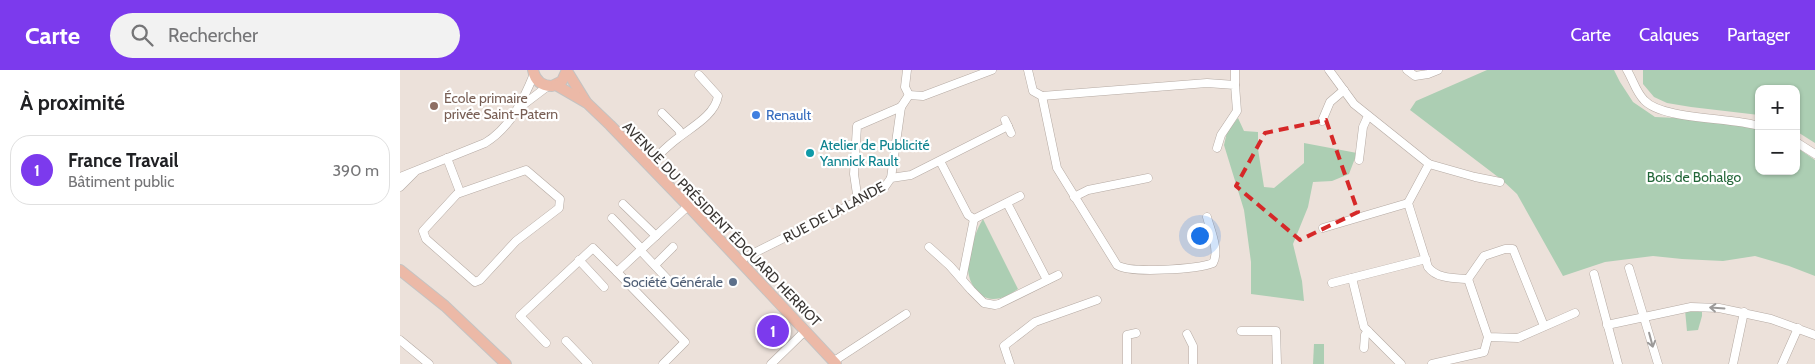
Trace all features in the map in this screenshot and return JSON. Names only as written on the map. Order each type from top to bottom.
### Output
[{"type":"main road","points":[[552,86],[562,81],[567,71]]},
{"type":"main road","name":"AVENUE DU PRÉSIDENT ÉDOUARD HERRIOT","points":[[567,71],[587,103],[740,260],[835,363]]},
{"type":"main road","name":"AVENUE DU PRÉSIDENT ÉDOUARD HERRIOT","points":[[533,72],[539,82],[552,86],[587,103]]},
{"type":"main road","points":[[400,261],[506,364]]},
{"type":"main road","points":[[400,270],[431,293]]},
{"type":"main road","points":[[486,343],[513,364]]},
{"type":"street","points":[[907,70],[905,87],[909,96]]},
{"type":"street","points":[[909,96],[923,96],[992,70]]},
{"type":"street","points":[[1028,70],[1033,91],[1042,96],[1207,83],[1235,85]]},
{"type":"street","points":[[1217,148],[1221,135],[1237,111],[1235,70]]},
{"type":"street","points":[[1329,70],[1354,104],[1429,164],[1500,182]]},
{"type":"street","points":[[1407,70],[1415,76],[1438,70]]},
{"type":"street","points":[[1627,70],[1644,101],[1658,110],[1676,114],[1733,120],[1755,125]]},
{"type":"street","points":[[1633,81],[1634,70]]},
{"type":"street","points":[[400,177],[492,139],[517,109],[533,72]]},
{"type":"street","points":[[648,165],[715,106],[718,96],[699,75]]},
{"type":"street","points":[[517,109],[552,86]]},
{"type":"street","points":[[1322,122],[1330,102],[1344,90]]},
{"type":"street","points":[[858,201],[854,174],[858,126],[901,106],[909,96]]},
{"type":"street","points":[[1042,96],[1057,168],[1117,265],[1123,268],[1162,270],[1213,263],[1216,256],[1207,217]]},
{"type":"street","points":[[891,178],[901,106]]},
{"type":"street","points":[[662,113],[679,130],[682,136]]},
{"type":"street","points":[[1359,160],[1363,127],[1368,116]]},
{"type":"street","name":"RUE DE LA LANDE","points":[[740,260],[884,188],[891,178],[911,176],[1008,126]]},
{"type":"street","points":[[1800,145],[1815,154]]},
{"type":"street","points":[[447,158],[460,192]]},
{"type":"street","points":[[940,161],[968,215],[974,219]]},
{"type":"street","points":[[1324,228],[1408,203],[1429,164]]},
{"type":"street","points":[[526,170],[560,199],[560,204],[556,211],[516,241],[480,280],[475,282],[424,236],[425,228],[460,192],[526,170]]},
{"type":"street","points":[[400,187],[416,171]]},
{"type":"street","points":[[1074,197],[1088,190],[1148,178]]},
{"type":"street","points":[[974,219],[1020,196]]},
{"type":"street","points":[[1007,203],[1047,280]]},
{"type":"street","points":[[1408,203],[1431,271],[1438,276],[1468,279]]},
{"type":"street","points":[[623,204],[656,236]]},
{"type":"street","points":[[617,272],[688,206]]},
{"type":"street","points":[[612,218],[672,284]]},
{"type":"street","points":[[962,279],[974,219]]},
{"type":"street","points":[[655,265],[673,247]]},
{"type":"street","points":[[929,247],[984,303],[995,305],[1058,274]]},
{"type":"street","points":[[546,343],[520,316],[592,248],[685,342],[664,364]]},
{"type":"street","points":[[1468,279],[1484,256],[1506,249],[1513,249],[1544,326]]},
{"type":"street","points":[[1332,283],[1426,259]]},
{"type":"street","points":[[579,260],[604,287]]},
{"type":"street","points":[[1630,268],[1658,364]]},
{"type":"street","points":[[1594,274],[1618,364]]},
{"type":"street","points":[[1352,278],[1364,327],[1401,364]]},
{"type":"street","points":[[1432,364],[1484,352],[1488,337],[1468,279]]},
{"type":"street","points":[[1010,364],[1004,346],[1035,322],[1097,300]]},
{"type":"street","points":[[1608,325],[1690,307],[1720,308],[1744,312],[1815,335]]},
{"type":"street","points":[[1733,364],[1744,312]]},
{"type":"street","points":[[1488,337],[1513,339],[1575,313]]},
{"type":"street","points":[[835,363],[906,314]]},
{"type":"street","points":[[1782,364],[1798,328]]},
{"type":"street","points":[[1364,348],[1365,335],[1368,330]]},
{"type":"street","points":[[771,364],[805,331]]},
{"type":"street","points":[[1241,331],[1276,331],[1277,364]]},
{"type":"street","points":[[1127,364],[1127,334],[1136,333]]},
{"type":"street","points":[[1187,334],[1193,346],[1194,364]]},
{"type":"street","points":[[400,340],[429,364]]},
{"type":"street","points":[[566,341],[588,364]]},
{"type":"highlighted area","points":[[1326,120],[1358,212],[1300,240],[1236,186],[1265,133]]},
{"type":"green space","name":"Bois de Bohalgo","points":[[1487,70],[1614,70],[1633,102],[1655,117],[1721,120],[1755,127],[1755,175],[1800,175],[1800,150],[1815,160],[1815,276],[1755,256],[1723,261],[1653,256],[1605,262],[1563,276],[1517,194],[1502,180],[1410,110],[1416,101]]},
{"type":"green space","points":[[1643,70],[1815,70],[1815,143],[1800,134],[1800,85],[1755,85],[1755,115],[1667,103],[1654,97],[1643,84]]},
{"type":"green space","points":[[1238,118],[1244,131],[1258,132],[1258,149],[1264,187],[1274,188],[1304,163],[1304,143],[1357,153],[1349,174],[1332,181],[1313,182],[1308,207],[1293,244],[1302,281],[1304,301],[1251,294],[1251,262],[1244,210],[1224,145],[1227,132]]},
{"type":"green space","points":[[983,219],[1018,289],[996,299],[988,298],[978,293],[968,273],[971,249]]},
{"type":"green space","points":[[1685,310],[1702,310],[1698,330],[1687,331]]},
{"type":"green space","points":[[1314,344],[1324,344],[1324,364],[1313,364]]},
{"type":"place","name":"École primaire privée Saint-Patern","points":[[434,106]]},
{"type":"place","name":"Renault","points":[[756,115]]},
{"type":"place","name":"Atelier de Publicité Yannick Rault","points":[[810,153]]},
{"type":"place","name":"Société Générale","points":[[733,282]]},
{"type":"place","name":"France Travail","points":[[773,331]]}]
